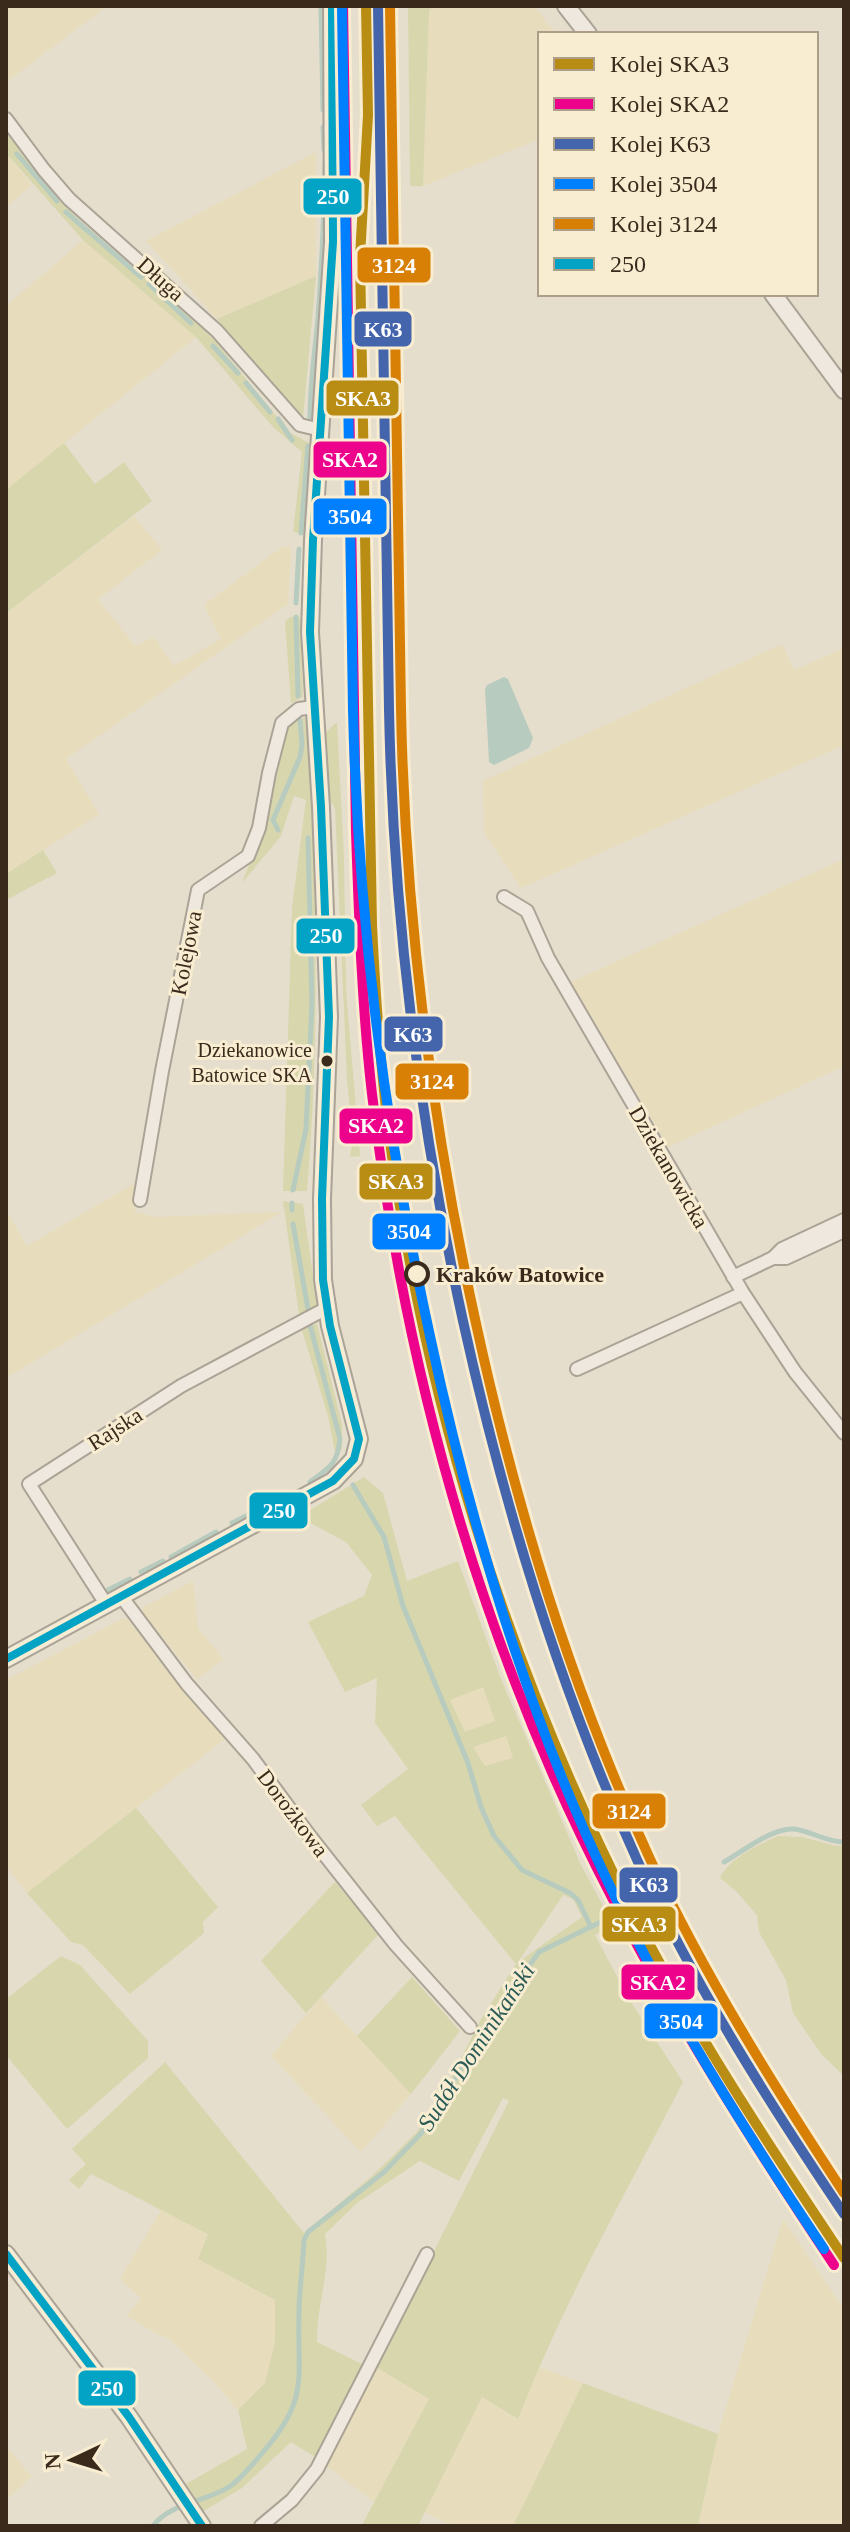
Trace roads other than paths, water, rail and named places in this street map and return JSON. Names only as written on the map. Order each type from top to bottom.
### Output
[{"type":"street","points":[[6,1659],[333,1481],[354,1459],[359,1439],[327,1308],[322,1257],[329,1017],[310,609],[333,242],[332,6]]},
{"type":"street","points":[[566,6],[586,32]]},
{"type":"street","name":"Długa","points":[[6,119],[69,199],[217,331],[300,425],[321,430]]},
{"type":"street","points":[[774,296],[844,390]]},
{"type":"street","name":"Kolejowa","points":[[140,1200],[198,890],[248,856],[259,828],[282,723],[299,709],[314,707]]},
{"type":"street","name":"Dziekanowicka","points":[[504,897],[527,911],[548,958],[733,1277],[795,1372],[844,1433]]},
{"type":"street","points":[[733,1277],[773,1258],[782,1249],[844,1220]]},
{"type":"street","points":[[773,1258],[786,1258],[844,1231]]},
{"type":"street","points":[[577,1369],[743,1293]]},
{"type":"street","name":"Rajska","points":[[114,1600],[29,1484],[181,1386],[327,1308]]},
{"type":"street","name":"Dorożkowa","points":[[114,1600],[253,1759],[396,1945],[470,2027]]},
{"type":"street","points":[[6,2254],[124,2409],[197,2519]]},
{"type":"street","points":[[261,2526],[292,2500],[317,2469],[427,2254]]},
{"type":"waterway","points":[[321,6],[323,110]]},
{"type":"waterway","points":[[323,127],[324,150]]},
{"type":"waterway","points":[[17,154],[57,201]]},
{"type":"waterway","points":[[310,417],[321,279],[325,163]]},
{"type":"waterway","points":[[66,212],[141,277]]},
{"type":"waterway","points":[[149,284],[191,323]]},
{"type":"waterway","points":[[213,346],[238,373]]},
{"type":"waterway","points":[[246,383],[270,412]]},
{"type":"waterway","points":[[278,419],[292,440]]},
{"type":"waterway","points":[[301,533],[308,446]]},
{"type":"waterway","points":[[296,603],[299,549]]},
{"type":"waterway","points":[[296,617],[298,696]]},
{"type":"waterway","points":[[278,830],[273,820],[300,757],[300,720]]},
{"type":"waterway","points":[[293,1190],[306,1129],[312,1003],[308,838]]},
{"type":"waterway","points":[[292,1203],[292,1210]]},
{"type":"waterway","points":[[293,1224],[308,1309]]},
{"type":"waterway","points":[[310,1325],[340,1439],[331,1465],[310,1482]]},
{"type":"waterway","points":[[353,1485],[384,1537],[403,1606],[468,1763],[481,1807],[494,1836],[522,1870],[578,1900],[591,1927]]},
{"type":"waterway","points":[[274,1501],[293,1492]]},
{"type":"waterway","points":[[232,1523],[264,1507]]},
{"type":"waterway","points":[[171,1557],[216,1532]]},
{"type":"waterway","points":[[141,1572],[163,1561]]},
{"type":"waterway","points":[[106,1591],[130,1579]]},
{"type":"waterway","name":"Sudół Dominikański","points":[[724,1862],[767,1836],[786,1829],[844,1842]]},
{"type":"waterway","name":"Sudół Dominikański","points":[[153,2526],[169,2512],[220,2492],[234,2483],[263,2452],[288,2417],[298,2387],[300,2296],[304,2240],[308,2232],[384,2172],[429,2125],[484,2028],[539,1952],[603,1921]]},
{"type":"rail line","name":"SKA2","points":[[343,6],[356,832],[361,963],[372,1094],[384,1182],[417,1356],[462,1528],[489,1612],[554,1777],[615,1904],[649,1966],[757,2147],[834,2265]]},
{"type":"rail line","name":"SKA3","points":[[366,6],[368,115],[360,257],[372,925],[386,1114],[412,1271],[456,1459],[484,1551],[515,1642],[588,1820],[630,1907],[705,2042],[844,2258]]},
{"type":"rail line","name":"K63","points":[[378,6],[389,709],[396,863],[421,1093],[463,1321],[497,1460],[536,1596],[609,1796],[660,1908],[708,1998],[760,2086],[844,2214]]},
{"type":"rail line","name":"3124","points":[[390,6],[401,709],[408,863],[433,1092],[459,1243],[491,1388],[527,1526],[570,1661],[621,1794],[671,1903],[717,1988],[844,2193]]},
{"type":"rail line","name":"3504","points":[[342,7],[353,710],[361,868],[387,1103],[430,1336],[463,1476],[503,1614],[578,1817],[632,1930],[682,2024],[824,2249]]},
{"type":"place","name":"Dziekanowice Batowice SKA","points":[[327,1061]]},
{"type":"place","name":"Kraków Batowice","points":[[417,1274]]}]
